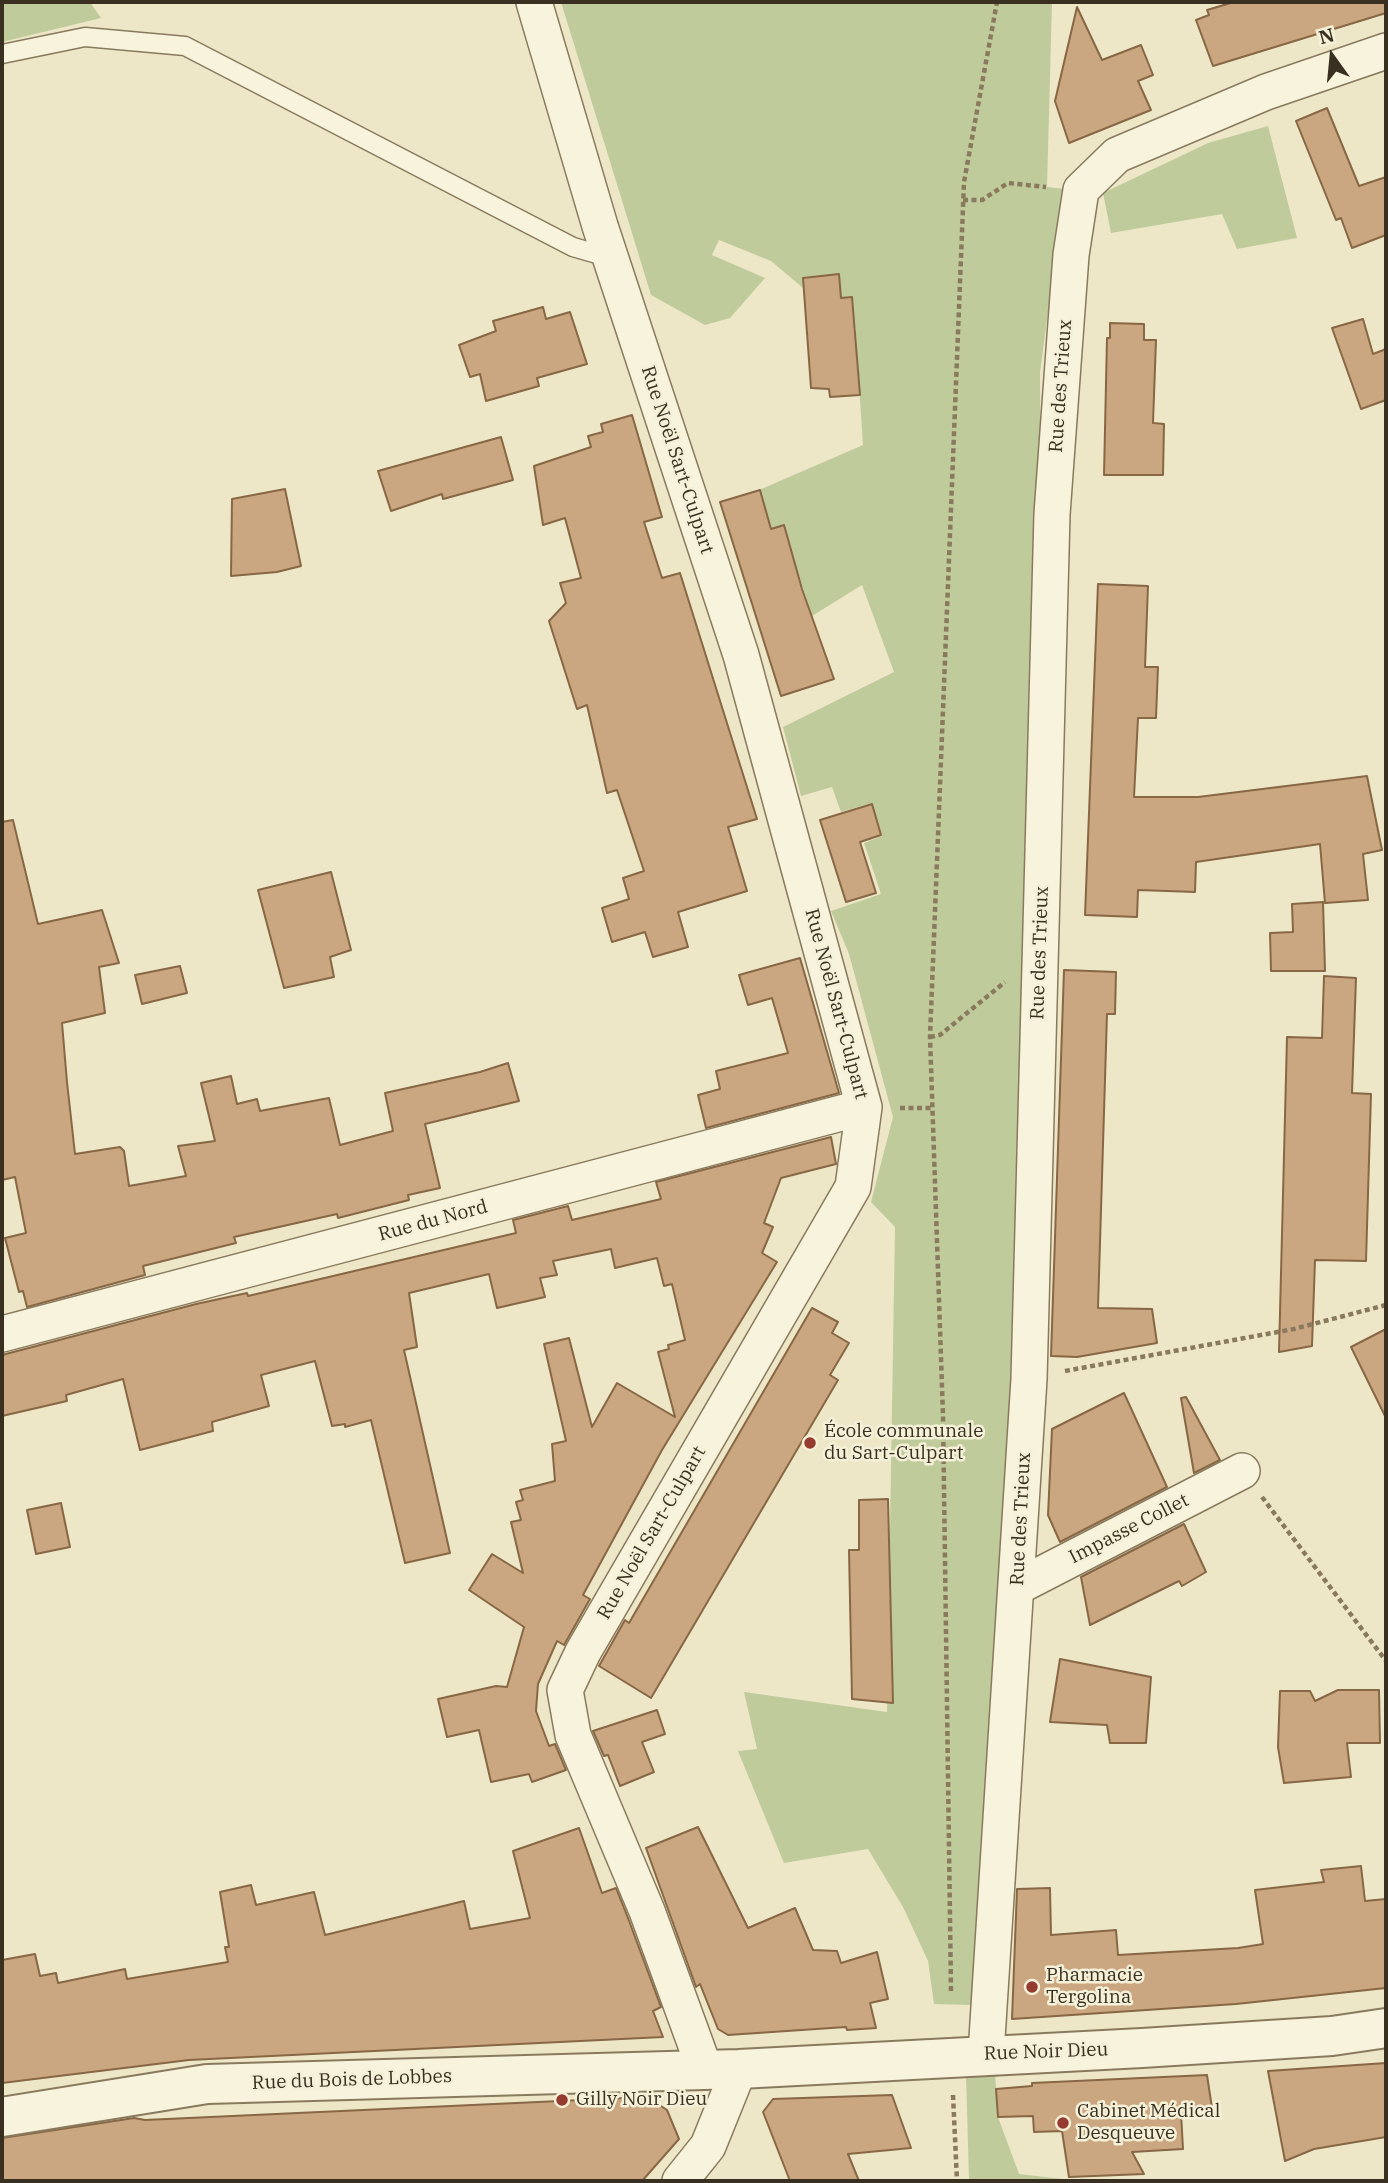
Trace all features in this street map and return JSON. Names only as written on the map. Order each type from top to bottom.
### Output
[{"type":"street","name":"Rue Noël Sart-Culpart","points":[[534,2],[611,258],[741,656],[864,1107],[853,1187],[583,1652],[565,1690],[573,1735],[647,1911],[722,2070]]},
{"type":"street","points":[[1081,190],[1117,155],[1266,92],[1386,51]]},
{"type":"street","name":"Rue des Trieux","points":[[969,2056],[1017,1587],[1029,1379],[1052,514],[1071,255],[1081,190]]},
{"type":"street","name":"Rue du Nord","points":[[2,1334],[864,1107]]},
{"type":"street","name":"Impasse Collet","points":[[1017,1587],[1242,1471]]},
{"type":"street","name":"Rue Noir Dieu","points":[[722,2070],[1305,2038],[1386,2028]]},
{"type":"street","points":[[680,2181],[708,2146],[722,2070]]},
{"type":"street","name":"Rue du Bois de Lobbes","points":[[2,2117],[207,2084],[722,2070]]},
{"type":"lane","points":[[2,54],[85,37],[185,46],[573,247],[611,258]]},
{"type":"path","points":[[951,2000],[943,1416],[930,1037],[964,182],[997,2]]},
{"type":"path","points":[[963,200],[982,200],[1008,183],[1081,190]]},
{"type":"path","points":[[930,1037],[940,1035],[1007,980]]},
{"type":"path","points":[[1029,1379],[1294,1329],[1386,1305]]},
{"type":"path","points":[[1242,1471],[1386,1661]]},
{"type":"path","points":[[957,2181],[969,2056]]},
{"type":"green space","points":[[90,2],[101,18],[2,42],[2,4]]},
{"type":"green space","points":[[561,2],[1052,2],[1047,187],[1064,189],[1040,373],[1042,871],[972,2005],[934,2004],[928,1961],[903,1907],[868,1849],[784,1863],[738,1751],[757,1749],[744,1692],[887,1712],[895,1227],[871,1202],[893,1117],[849,954],[831,911],[881,894],[864,843],[882,836],[871,803],[841,812],[832,787],[801,796],[783,727],[894,672],[862,585],[812,616],[783,526],[771,529],[759,490],[863,445],[855,323],[850,324],[849,297],[815,298],[771,261],[719,240],[712,255],[765,278],[730,318],[705,325],[651,295]]},
{"type":"green space","points":[[1268,126],[1297,238],[1237,249],[1222,214],[1111,233],[1103,193],[1208,143]]},
{"type":"green space","points":[[995,2072],[998,2117],[1019,2174],[1080,2181],[969,2181],[966,2073]]},
{"type":"building","points":[[1234,2],[1386,2],[1386,13],[1213,66],[1196,20],[1209,15],[1207,10]]},
{"type":"building","points":[[1077,7],[1102,60],[1141,45],[1153,75],[1138,81],[1151,110],[1069,143],[1055,101]]},
{"type":"building","points":[[1327,108],[1359,186],[1386,177],[1386,235],[1352,248],[1341,218],[1336,220],[1296,121]]},
{"type":"building","points":[[839,274],[841,298],[852,297],[860,395],[830,397],[829,389],[811,388],[803,278]]},
{"type":"building","points":[[543,307],[546,319],[570,312],[587,364],[537,378],[539,386],[486,401],[480,374],[470,377],[459,345],[496,331],[493,321]]},
{"type":"building","points":[[1363,319],[1373,354],[1386,349],[1386,400],[1361,409],[1332,328]]},
{"type":"building","points":[[1110,323],[1144,324],[1144,340],[1156,340],[1153,423],[1164,424],[1163,475],[1104,475],[1107,338],[1110,338]]},
{"type":"building","points":[[632,415],[662,517],[644,522],[662,578],[680,573],[757,819],[728,827],[747,891],[678,912],[688,947],[653,957],[645,932],[612,942],[602,908],[629,899],[623,878],[644,871],[617,790],[607,793],[587,705],[577,709],[549,621],[566,603],[560,583],[581,578],[565,518],[543,525],[534,466],[591,447],[588,436],[603,432],[601,424]]},
{"type":"building","points":[[501,437],[513,480],[443,499],[442,494],[391,511],[378,471]]},
{"type":"building","points":[[285,489],[301,566],[277,572],[231,576],[232,499]]},
{"type":"building","points":[[760,490],[771,529],[784,525],[802,589],[834,679],[781,696],[720,502]]},
{"type":"building","points":[[1098,584],[1148,586],[1145,667],[1158,667],[1156,718],[1138,718],[1134,797],[1198,797],[1367,776],[1382,850],[1363,854],[1368,900],[1325,903],[1320,844],[1196,862],[1195,892],[1138,890],[1137,917],[1085,915]]},
{"type":"building","points":[[872,804],[881,835],[860,842],[876,893],[846,902],[820,820]]},
{"type":"building","points":[[13,820],[38,924],[102,910],[119,963],[99,967],[105,1013],[62,1023],[75,1154],[120,1147],[124,1151],[129,1186],[186,1176],[178,1146],[215,1141],[201,1083],[231,1076],[237,1104],[257,1099],[260,1111],[329,1098],[340,1145],[393,1131],[385,1093],[480,1072],[508,1063],[519,1101],[425,1124],[440,1188],[408,1195],[409,1200],[338,1218],[337,1214],[234,1237],[236,1243],[143,1266],[145,1275],[27,1307],[23,1291],[19,1292],[5,1238],[26,1233],[15,1177],[2,1180],[2,822]]},
{"type":"building","points":[[331,872],[351,950],[330,957],[334,977],[284,988],[258,890]]},
{"type":"building","points":[[1323,902],[1325,971],[1271,971],[1270,933],[1293,932],[1292,904]]},
{"type":"building","points":[[800,958],[839,1093],[706,1128],[698,1095],[720,1089],[716,1071],[788,1053],[772,998],[748,1005],[739,975]]},
{"type":"building","points":[[180,966],[187,993],[142,1004],[135,975]]},
{"type":"building","points":[[1064,970],[1116,972],[1115,1014],[1107,1014],[1098,1308],[1152,1309],[1157,1343],[1077,1357],[1051,1356]]},
{"type":"building","points":[[1324,976],[1356,978],[1352,1093],[1371,1094],[1366,1261],[1315,1260],[1312,1346],[1279,1352],[1287,1037],[1322,1038]]},
{"type":"building","points":[[831,1137],[836,1164],[781,1178],[764,1223],[773,1227],[762,1253],[777,1262],[662,1450],[583,1595],[590,1599],[564,1645],[557,1641],[538,1684],[536,1711],[549,1746],[555,1744],[566,1770],[532,1782],[529,1774],[491,1782],[479,1730],[447,1737],[438,1699],[496,1686],[507,1687],[524,1627],[469,1590],[492,1554],[523,1573],[511,1522],[521,1520],[516,1502],[523,1500],[520,1490],[555,1481],[552,1444],[566,1441],[544,1344],[569,1338],[592,1427],[617,1383],[675,1417],[658,1352],[669,1349],[668,1345],[685,1340],[672,1284],[664,1286],[657,1258],[615,1268],[611,1249],[553,1261],[557,1275],[540,1278],[545,1297],[497,1308],[489,1274],[409,1293],[417,1347],[404,1350],[450,1553],[405,1563],[371,1420],[345,1427],[345,1424],[332,1426],[315,1361],[261,1375],[269,1406],[212,1422],[213,1431],[140,1450],[123,1379],[66,1395],[67,1401],[2,1416],[2,1355],[196,1304],[247,1293],[248,1296],[516,1233],[513,1220],[568,1206],[572,1220],[661,1199],[656,1182]]},
{"type":"building","points":[[812,1308],[838,1322],[832,1333],[849,1343],[830,1375],[838,1380],[651,1698],[599,1666],[625,1620],[629,1623]]},
{"type":"building","points":[[1386,1329],[1386,1418],[1351,1347]]},
{"type":"building","points":[[1124,1393],[1167,1487],[1060,1542],[1048,1515],[1052,1429]]},
{"type":"building","points":[[1186,1397],[1220,1460],[1194,1473],[1181,1398]]},
{"type":"building","points":[[888,1499],[893,1703],[852,1699],[849,1550],[859,1550],[859,1500]]},
{"type":"building","points":[[61,1503],[70,1547],[36,1554],[27,1510]]},
{"type":"building","points":[[1184,1524],[1206,1572],[1182,1586],[1179,1581],[1090,1625],[1081,1577]]},
{"type":"building","points":[[1060,1659],[1151,1677],[1146,1743],[1110,1743],[1107,1725],[1050,1722]]},
{"type":"building","points":[[1338,1690],[1379,1690],[1380,1743],[1347,1743],[1351,1777],[1284,1783],[1278,1747],[1280,1691],[1310,1691],[1315,1701]]},
{"type":"building","points":[[657,1710],[665,1734],[642,1742],[654,1772],[620,1786],[608,1755],[604,1756],[593,1731]]},
{"type":"building","points":[[698,1827],[748,1928],[795,1908],[813,1950],[837,1951],[841,1963],[877,1952],[888,1999],[870,2003],[876,2028],[847,2030],[846,2027],[728,2035],[718,2029],[700,1984],[696,1987],[646,1848]]},
{"type":"building","points":[[579,1828],[602,1893],[616,1888],[661,2007],[653,2011],[663,2037],[189,2060],[2,2083],[2,1960],[35,1954],[40,1976],[56,1973],[58,1983],[125,1969],[127,1979],[228,1962],[225,1947],[229,1947],[220,1892],[251,1885],[256,1905],[314,1892],[325,1935],[464,1901],[470,1929],[530,1918],[513,1851]]},
{"type":"building","points":[[1361,1866],[1365,1901],[1386,1899],[1386,1988],[1236,2004],[1012,2019],[1017,1889],[1050,1888],[1051,1935],[1116,1930],[1118,1955],[1238,1948],[1263,1944],[1255,1890],[1324,1882],[1321,1870]]},
{"type":"building","points":[[1386,2063],[1386,2137],[1314,2149],[1285,2161],[1268,2071]]},
{"type":"building","points":[[1207,2075],[1212,2108],[1181,2113],[1183,2149],[1132,2152],[1144,2174],[1069,2177],[1062,2131],[1034,2132],[1033,2116],[998,2117],[996,2089],[1032,2086],[1032,2083]]},
{"type":"building","points":[[892,2095],[911,2148],[848,2154],[859,2181],[790,2181],[763,2112],[773,2099]]},
{"type":"building","points":[[647,2097],[667,2110],[679,2139],[642,2181],[2,2181],[2,2138],[134,2118],[145,2120]]},
{"type":"place","name":"École communale du Sart-Culpart","points":[[810,1443]]},
{"type":"place","name":"Pharmacie Tergolina","points":[[1032,1987]]},
{"type":"place","name":"Gilly Noir Dieu","points":[[562,2100]]},
{"type":"place","name":"Cabinet Médical Desqueuve","points":[[1063,2123]]}]
